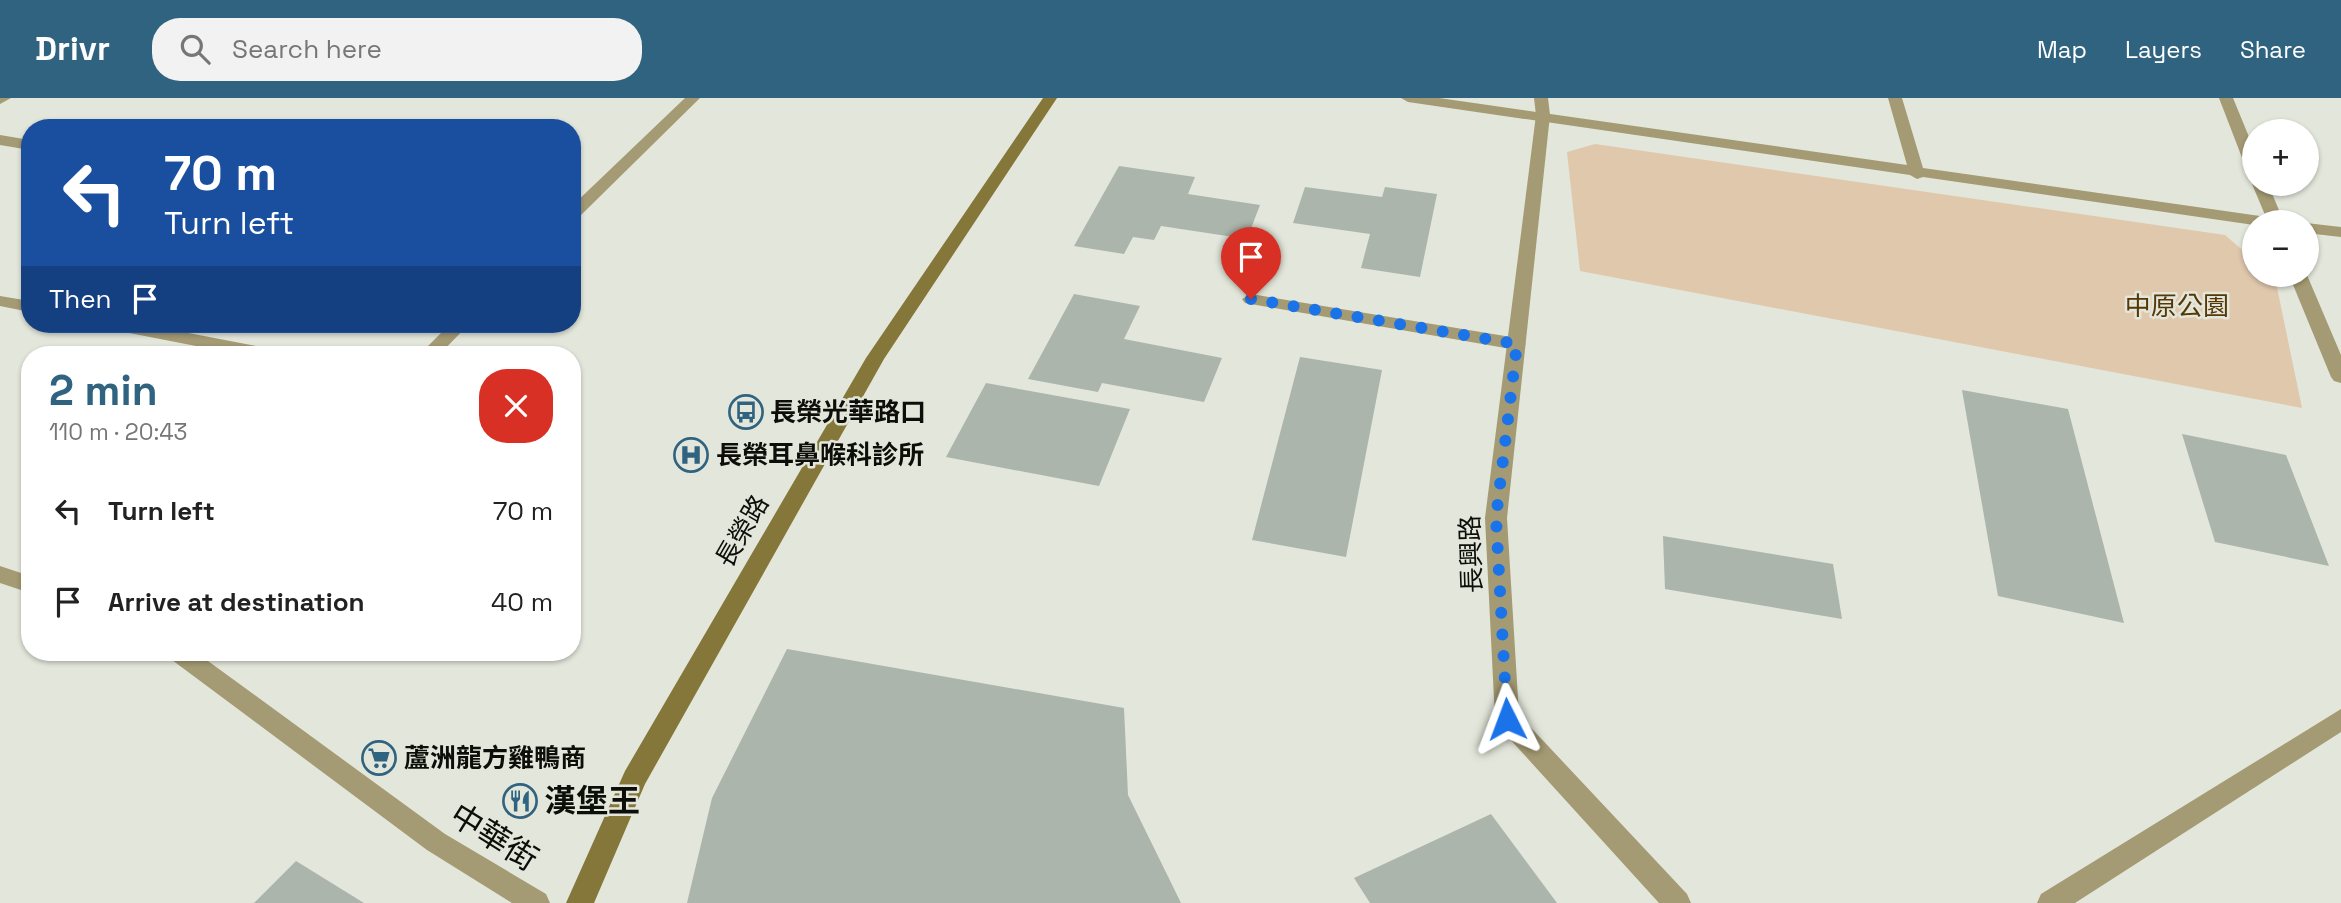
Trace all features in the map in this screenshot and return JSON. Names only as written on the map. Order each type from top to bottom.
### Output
[{"type":"street","points":[[581,206],[693,98]]},
{"type":"street","name":"長榮路","points":[[580,903],[634,779],[875,358],[1049,98]]},
{"type":"street","points":[[1408,98],[1542,107],[1917,174],[2242,219]]},
{"type":"street","points":[[1895,98],[1917,174]]},
{"type":"street","points":[[2226,98],[2242,138]]},
{"type":"street","name":"長興路","points":[[1542,107],[1496,518],[1507,719],[1677,903]]},
{"type":"street","points":[[0,140],[21,144]]},
{"type":"street","points":[[2319,229],[2341,232]]},
{"type":"street","points":[[2303,287],[2341,377]]},
{"type":"street","points":[[1251,299],[1517,344]]},
{"type":"street","points":[[0,301],[21,305]]},
{"type":"street","points":[[160,333],[225,346]]},
{"type":"street","points":[[437,346],[451,333]]},
{"type":"street","points":[[0,574],[21,582]]},
{"type":"street","name":"中華街","points":[[191,661],[436,842],[536,903]]},
{"type":"street","points":[[2051,903],[2341,719]]},
{"type":"green space","name":"中原公園","points":[[1595,144],[2225,235],[2242,250],[2242,287],[2277,287],[2302,408],[1580,271],[1567,152]]},
{"type":"building","points":[[1119,166],[1195,177],[1188,194],[1260,205],[1247,239],[1161,226],[1154,240],[1133,237],[1124,254],[1074,246]]},
{"type":"building","points":[[1305,187],[1382,197],[1385,187],[1437,194],[1420,277],[1361,268],[1370,234],[1293,223]]},
{"type":"building","points":[[1074,294],[1140,306],[1124,339],[1222,358],[1204,402],[1102,383],[1098,392],[1028,379]]},
{"type":"building","points":[[1300,357],[1382,370],[1346,557],[1252,540]]},
{"type":"building","points":[[986,383],[1130,409],[1099,486],[946,457]]},
{"type":"building","points":[[1962,390],[2068,409],[2124,623],[1998,596]]},
{"type":"building","points":[[2182,434],[2286,455],[2329,566],[2215,542]]},
{"type":"building","points":[[1663,536],[1833,564],[1842,619],[1665,589]]},
{"type":"building","points":[[787,649],[1124,708],[1128,795],[1181,903],[687,903],[712,798]]},
{"type":"building","points":[[1491,814],[1557,903],[1370,903],[1354,878]]},
{"type":"building","points":[[296,861],[364,903],[254,903]]},
{"type":"place","name":"長榮光華路口","points":[[746,412]]},
{"type":"place","name":"長榮耳鼻喉科診所","points":[[691,455]]},
{"type":"place","name":"蘆洲龍方雞鴨商","points":[[379,758]]},
{"type":"place","name":"漢堡王","points":[[520,801]]},
{"type":"route","points":[[1251,299],[1517,344],[1496,518],[1507,719]]}]
